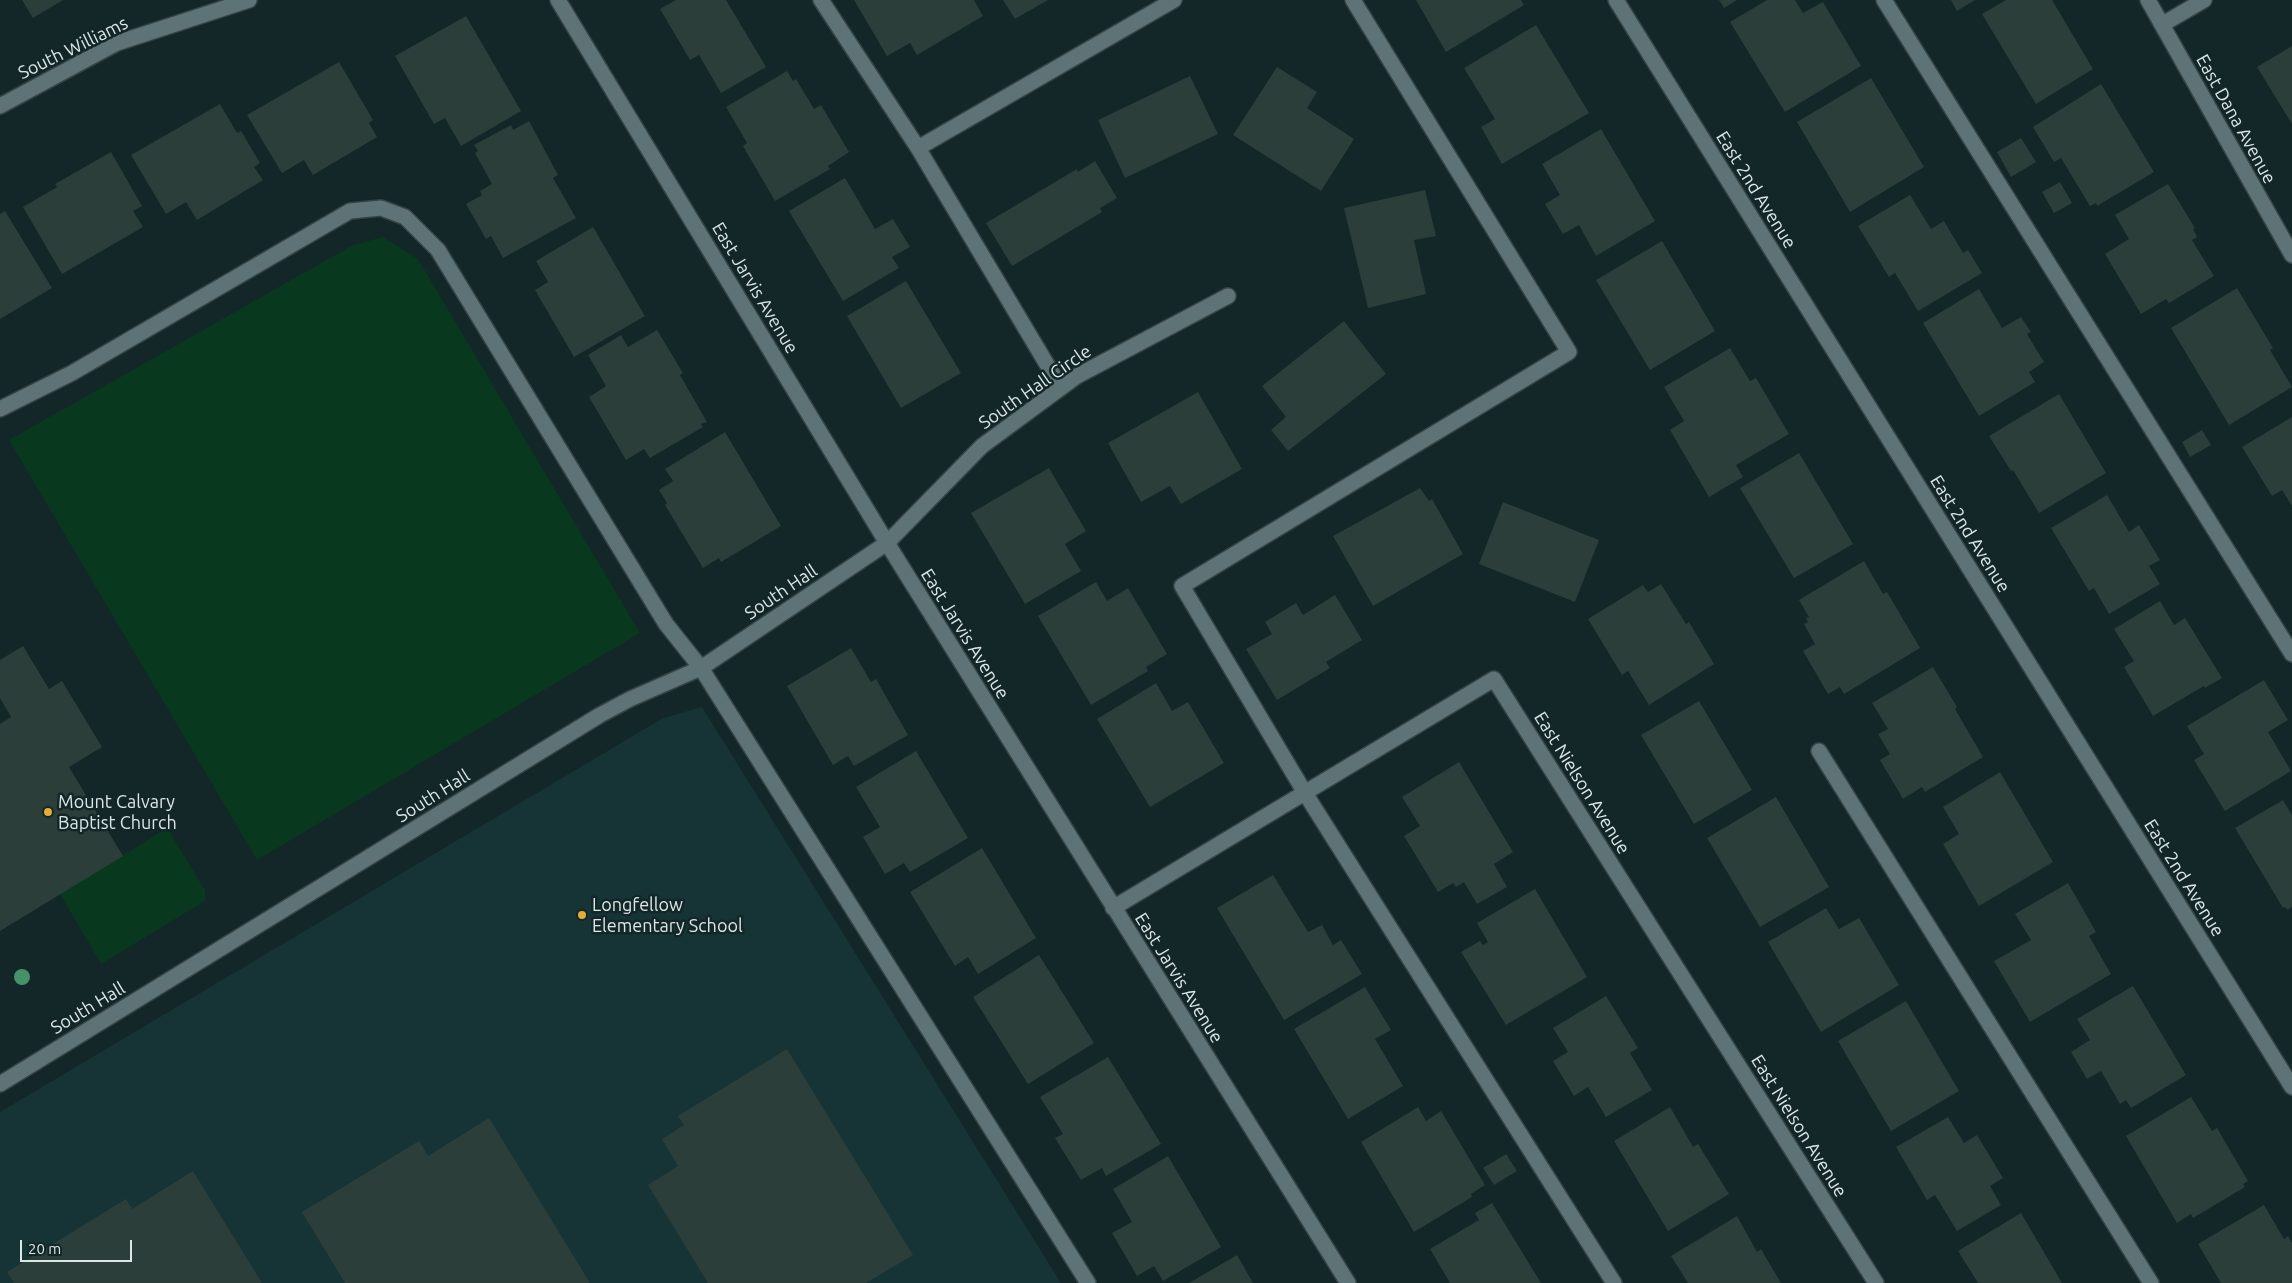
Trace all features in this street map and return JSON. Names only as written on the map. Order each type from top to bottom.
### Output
[{"type":"street","name":"South Williams","points":[[0,106],[117,43],[218,5],[249,0]]},
{"type":"street","name":"East Jarvis Avenue","points":[[558,0],[887,543],[1348,1283]]},
{"type":"street","points":[[821,0],[918,148],[1061,388]]},
{"type":"street","points":[[918,148],[1174,0]]},
{"type":"street","points":[[1353,0],[1568,352],[1182,586],[1305,793],[1614,1283]]},
{"type":"street","name":"East 2nd Avenue","points":[[1616,0],[2292,1087]]},
{"type":"street","points":[[1884,0],[2292,654]]},
{"type":"street","name":"East Dana Avenue","points":[[2148,0],[2287,236],[2292,255]]},
{"type":"street","points":[[2163,24],[2204,0]]},
{"type":"street","points":[[0,409],[72,373],[350,211],[382,208],[404,218],[438,250],[666,624],[701,668],[1088,1283]]},
{"type":"street","name":"South Hall Circle","points":[[887,543],[982,446],[1061,388],[1078,376],[1228,296]]},
{"type":"street","name":"South Hall","points":[[0,1084],[600,714],[701,668],[887,543]]},
{"type":"street","name":"East Nielson Avenue","points":[[1113,908],[1494,679],[1876,1283]]},
{"type":"street","points":[[1819,751],[2151,1283]]},
{"type":"shaded area","name":"Longfellow Elementary School","points":[[702,707],[1061,1283],[0,1283],[0,1112],[663,718]]},
{"type":"green space","points":[[383,237],[418,259],[640,633],[257,860],[9,440],[353,245]]},
{"type":"green space","points":[[167,828],[205,890],[205,901],[101,964],[60,894]]},
{"type":"building","points":[[22,0],[63,0],[33,18]]},
{"type":"building","points":[[676,0],[726,0],[766,67],[721,93],[699,55],[690,60],[660,9]]},
{"type":"building","points":[[854,0],[974,0],[983,16],[917,55],[910,43],[887,56]]},
{"type":"building","points":[[1003,0],[1048,0],[1015,19]]},
{"type":"building","points":[[1416,0],[1521,0],[1524,5],[1446,52]]},
{"type":"building","points":[[1719,0],[1737,0],[1724,8]]},
{"type":"building","points":[[1767,0],[1795,0],[1803,13],[1823,2],[1861,66],[1785,112],[1730,22]]},
{"type":"building","points":[[1951,0],[1975,0],[1957,11]]},
{"type":"building","points":[[2006,0],[2052,0],[2093,69],[2036,104],[1982,14]]},
{"type":"building","points":[[466,16],[521,111],[461,146],[445,118],[434,124],[395,56]]},
{"type":"building","points":[[1536,25],[1589,113],[1502,164],[1481,127],[1495,119],[1464,68]]},
{"type":"building","points":[[2292,46],[2292,124],[2257,67]]},
{"type":"building","points":[[339,62],[373,120],[369,123],[377,137],[313,175],[304,160],[282,173],[247,115]]},
{"type":"building","points":[[1277,67],[1317,92],[1307,108],[1354,139],[1321,191],[1233,135]]},
{"type":"building","points":[[787,71],[793,81],[796,79],[814,109],[821,105],[849,152],[828,166],[830,169],[775,201],[743,146],[747,143],[726,107]]},
{"type":"building","points":[[1190,76],[1218,134],[1125,178],[1098,120]]},
{"type":"building","points":[[1871,78],[1924,167],[1850,212],[1797,122]]},
{"type":"building","points":[[2101,84],[2154,172],[2097,206],[2096,203],[2090,206],[2061,158],[2054,162],[2033,127]]},
{"type":"building","points":[[220,104],[237,133],[241,131],[260,163],[254,167],[263,180],[197,220],[186,202],[166,214],[131,155]]},
{"type":"building","points":[[529,121],[558,175],[553,178],[576,218],[503,258],[491,236],[486,239],[466,204],[482,195],[480,191],[492,184],[475,153],[478,151],[474,145],[511,125],[513,130]]},
{"type":"building","points":[[1601,129],[1655,221],[1596,256],[1579,225],[1563,234],[1545,204],[1560,195],[1542,164]]},
{"type":"building","points":[[2021,138],[2036,162],[2011,177],[1997,152]]},
{"type":"building","points":[[111,152],[142,206],[133,211],[143,227],[62,274],[23,207],[57,187],[55,184]]},
{"type":"building","points":[[1095,161],[1117,198],[1100,208],[1102,212],[1012,266],[986,223],[1077,169],[1078,172]]},
{"type":"building","points":[[845,178],[875,229],[893,219],[910,247],[892,257],[899,268],[843,301],[789,211]]},
{"type":"building","points":[[2060,182],[2072,203],[2054,213],[2042,192]]},
{"type":"building","points":[[2168,184],[2195,228],[2193,229],[2197,237],[2192,240],[2214,276],[2169,303],[2166,299],[2141,314],[2105,254],[2129,239],[2115,215]]},
{"type":"building","points":[[1425,190],[1436,236],[1414,240],[1426,294],[1368,308],[1344,208]]},
{"type":"building","points":[[1910,195],[1931,229],[1944,221],[1963,253],[1968,250],[1982,273],[1918,311],[1895,273],[1889,277],[1858,226]]},
{"type":"building","points":[[5,211],[52,288],[0,319],[0,214]]},
{"type":"building","points":[[593,227],[645,316],[574,357],[535,290],[548,282],[536,261]]},
{"type":"building","points":[[1662,241],[1715,331],[1650,370],[1596,280]]},
{"type":"building","points":[[906,281],[961,373],[901,408],[847,316]]},
{"type":"building","points":[[2237,288],[2273,348],[2270,350],[2292,387],[2229,425],[2171,328]]},
{"type":"building","points":[[1979,289],[2002,328],[2021,317],[2031,332],[2027,334],[2044,362],[2029,372],[2035,382],[1979,416],[1923,323]]},
{"type":"building","points":[[1344,321],[1386,374],[1288,451],[1271,430],[1286,417],[1262,386]]},
{"type":"building","points":[[657,330],[683,373],[680,375],[707,422],[701,424],[703,427],[650,458],[644,449],[626,460],[589,397],[606,386],[588,355],[621,335],[628,347]]},
{"type":"building","points":[[1730,348],[1750,381],[1756,378],[1789,434],[1736,465],[1743,477],[1709,497],[1670,430],[1684,421],[1664,387]]},
{"type":"building","points":[[1198,392],[1242,469],[1181,504],[1170,486],[1141,502],[1108,443]]},
{"type":"building","points":[[2059,394],[2106,473],[2039,513],[2013,470],[2011,471],[1989,436]]},
{"type":"building","points":[[2292,417],[2292,506],[2282,490],[2272,496],[2242,447]]},
{"type":"building","points":[[2202,430],[2211,445],[2190,457],[2182,442]]},
{"type":"building","points":[[725,432],[781,526],[721,562],[719,558],[703,568],[665,505],[667,503],[659,490],[673,481],[665,469]]},
{"type":"building","points":[[1799,453],[1853,544],[1794,578],[1740,488]]},
{"type":"building","points":[[1049,468],[1086,531],[1065,544],[1081,571],[1025,604],[971,513]]},
{"type":"building","points":[[1420,488],[1429,501],[1432,499],[1463,554],[1373,606],[1333,536]]},
{"type":"building","points":[[2107,495],[2129,532],[2139,525],[2160,560],[2149,566],[2160,584],[2109,614],[2094,588],[2089,591],[2051,528]]},
{"type":"building","points":[[1503,502],[1599,540],[1575,602],[1479,564]]},
{"type":"building","points":[[1864,561],[1883,594],[1887,592],[1920,648],[1844,694],[1840,687],[1828,694],[1803,651],[1815,644],[1804,624],[1808,622],[1806,618],[1809,617],[1799,600]]},
{"type":"building","points":[[1096,582],[1107,601],[1128,588],[1167,654],[1146,667],[1148,671],[1091,705],[1038,616]]},
{"type":"building","points":[[1661,584],[1686,624],[1689,622],[1714,664],[1649,705],[1628,671],[1622,675],[1588,619],[1643,585],[1648,592]]},
{"type":"building","points":[[1335,595],[1362,640],[1326,662],[1330,668],[1277,700],[1246,649],[1272,634],[1265,622],[1296,603],[1303,615]]},
{"type":"building","points":[[2160,601],[2174,625],[2185,618],[2222,678],[2205,688],[2204,686],[2153,716],[2124,667],[2134,661],[2114,629]]},
{"type":"building","name":"Mount Calvary Baptist Church","points":[[23,646],[49,689],[62,681],[102,747],[69,767],[123,856],[0,931],[0,724],[11,717],[0,698],[0,660]]},
{"type":"building","points":[[851,648],[871,682],[876,679],[908,735],[854,766],[848,756],[833,765],[787,686]]},
{"type":"building","points":[[1933,667],[1957,707],[1955,709],[1983,757],[1925,792],[1922,787],[1903,799],[1880,760],[1890,754],[1878,734],[1888,729],[1872,703]]},
{"type":"building","points":[[2264,680],[2288,720],[2268,732],[2291,771],[2225,811],[2194,760],[2204,754],[2187,726]]},
{"type":"building","points":[[1156,683],[1172,711],[1188,702],[1224,763],[1150,807],[1097,719]]},
{"type":"building","points":[[1699,701],[1752,790],[1694,824],[1641,735]]},
{"type":"building","points":[[916,751],[968,838],[910,872],[904,863],[885,874],[863,837],[880,827],[856,787]]},
{"type":"building","points":[[1459,762],[1513,852],[1494,864],[1507,887],[1477,904],[1464,882],[1456,887],[1453,883],[1438,892],[1404,836],[1420,826],[1402,797]]},
{"type":"building","points":[[2000,772],[2053,862],[1979,906],[1943,844],[1959,834],[1943,807]]},
{"type":"building","points":[[1776,797],[1829,887],[1760,927],[1707,838]]},
{"type":"building","points":[[2283,800],[2292,815],[2292,907],[2287,910],[2285,907],[2283,908],[2235,828]]},
{"type":"building","points":[[982,848],[1036,938],[978,974],[968,957],[955,966],[910,892]]},
{"type":"building","points":[[1273,875],[1308,932],[1322,925],[1333,945],[1341,940],[1362,974],[1284,1020],[1217,908]]},
{"type":"building","points":[[2068,883],[2096,932],[2089,936],[2111,974],[2030,1022],[1994,961],[2031,940],[2015,914]]},
{"type":"building","points":[[1535,889],[1587,977],[1506,1025],[1461,952],[1480,941],[1483,945],[1488,942],[1477,923]]},
{"type":"building","points":[[1826,908],[1839,929],[1859,918],[1899,985],[1821,1032],[1768,942]]},
{"type":"building","points":[[1039,955],[1094,1043],[1028,1084],[973,997]]},
{"type":"building","points":[[2133,986],[2186,1075],[2131,1108],[2126,1100],[2120,1104],[2101,1071],[2087,1079],[2071,1052],[2090,1040],[2077,1019]]},
{"type":"building","points":[[1365,987],[1391,1030],[1375,1039],[1403,1086],[1348,1119],[1294,1029]]},
{"type":"building","points":[[1606,996],[1638,1048],[1630,1053],[1652,1090],[1606,1117],[1588,1087],[1574,1096],[1553,1061],[1568,1052],[1553,1028]]},
{"type":"building","points":[[1906,1001],[1959,1091],[1891,1131],[1838,1041]]},
{"type":"building","points":[[787,1049],[913,1255],[866,1283],[708,1283],[648,1185],[678,1166],[662,1139],[684,1125],[678,1116]]},
{"type":"building","points":[[1108,1057],[1161,1144],[1106,1176],[1102,1168],[1081,1180],[1055,1138],[1063,1134],[1040,1097]]},
{"type":"building","points":[[2191,1097],[2212,1131],[2217,1128],[2248,1181],[2243,1184],[2245,1187],[2193,1218],[2191,1214],[2177,1223],[2126,1136]]},
{"type":"building","points":[[1418,1107],[1426,1121],[1441,1111],[1485,1185],[1471,1194],[1472,1197],[1414,1232],[1361,1142]]},
{"type":"building","points":[[1670,1107],[1693,1147],[1698,1144],[1729,1194],[1668,1231],[1614,1141]]},
{"type":"building","points":[[1948,1117],[1964,1143],[1977,1135],[2003,1178],[1990,1186],[2001,1205],[1957,1231],[1935,1195],[1927,1200],[1896,1147]]},
{"type":"building","points":[[489,1118],[590,1283],[345,1283],[302,1212],[419,1141],[428,1156]]},
{"type":"building","points":[[1506,1154],[1517,1171],[1494,1185],[1483,1168]]},
{"type":"building","points":[[1168,1156],[1221,1247],[1163,1281],[1154,1266],[1137,1276],[1112,1233],[1132,1222],[1113,1189]]},
{"type":"building","points":[[193,1171],[262,1283],[14,1283],[7,1272],[126,1199],[132,1209]]},
{"type":"building","points":[[1492,1203],[1541,1283],[1450,1283],[1430,1249],[1479,1220],[1475,1213]]},
{"type":"building","points":[[2264,1205],[2284,1239],[2288,1236],[2292,1243],[2292,1283],[2221,1283],[2198,1244]]},
{"type":"building","points":[[2021,1213],[2062,1283],[1978,1283],[1958,1251]]},
{"type":"building","points":[[1737,1216],[1757,1252],[1761,1249],[1781,1283],[1688,1283],[1671,1256]]},
{"type":"building","points":[[1237,1255],[1253,1283],[1189,1283]]},
{"type":"place","name":"Mount Calvary Baptist Church","points":[[48,812]]},
{"type":"place","name":"Longfellow Elementary School","points":[[582,915]]}]
